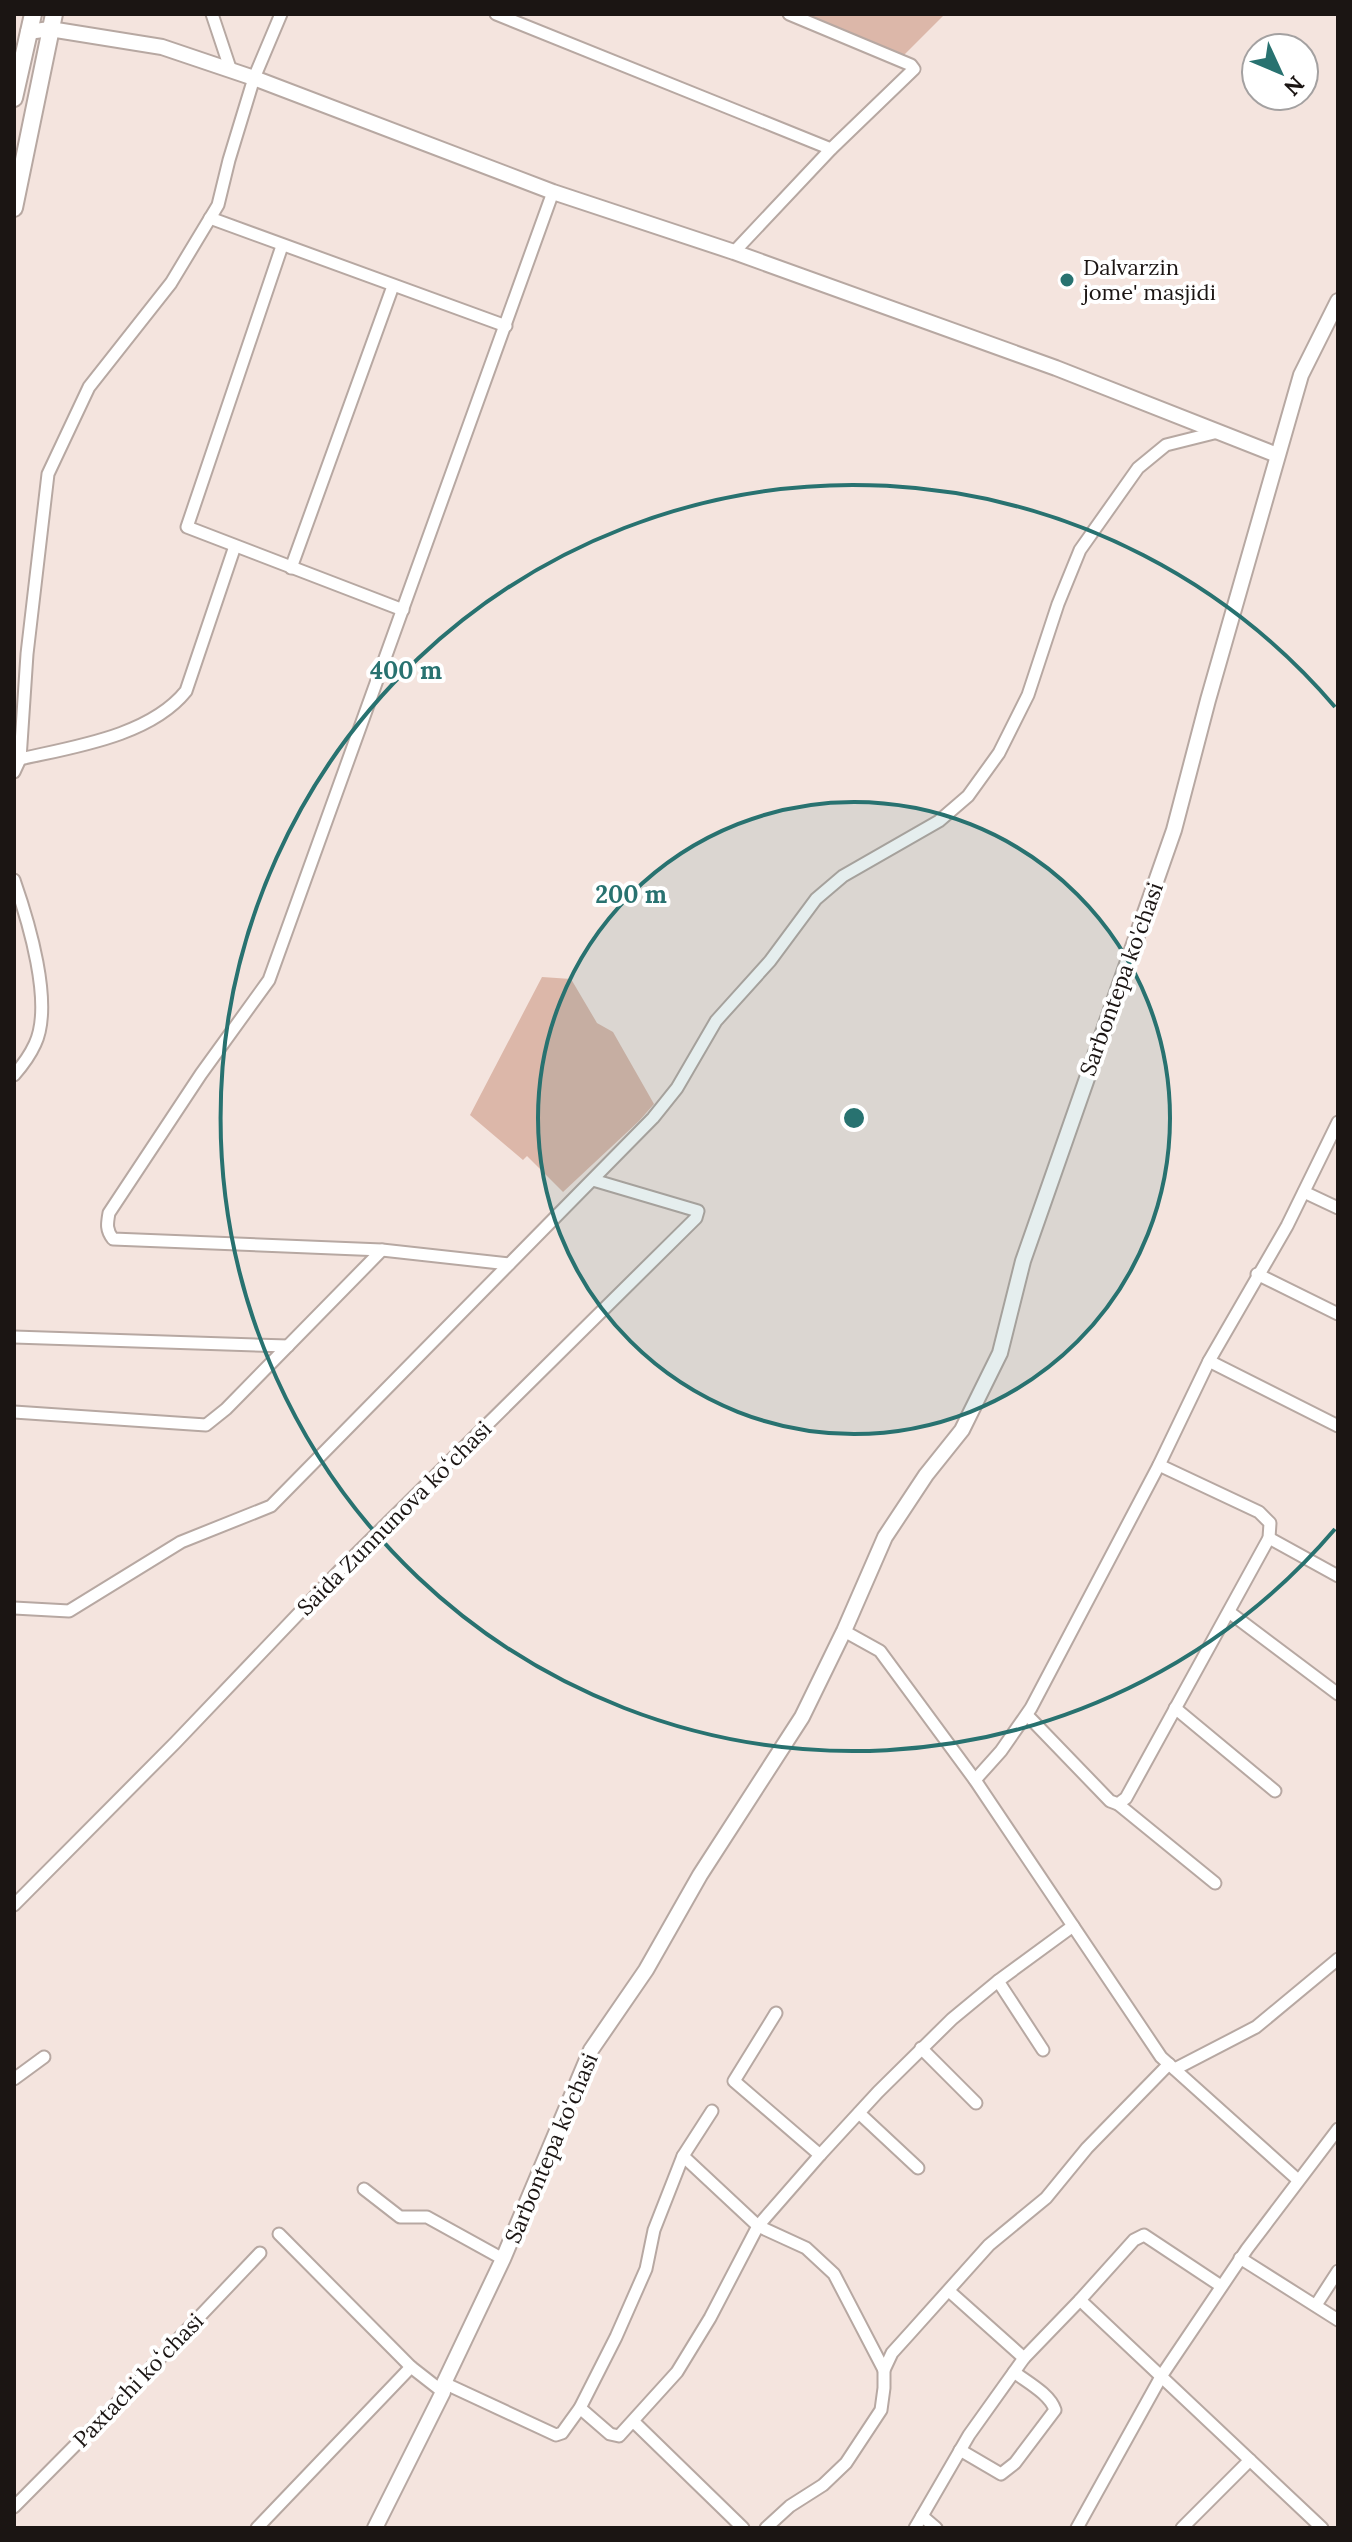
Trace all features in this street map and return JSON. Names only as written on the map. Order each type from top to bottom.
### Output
[{"type":"main road","points":[[14,98],[21,32],[33,14]]},
{"type":"main road","points":[[14,208],[52,22]]},
{"type":"street","points":[[212,14],[231,71]]},
{"type":"street","points":[[14,772],[20,759],[27,654],[48,474],[89,387],[171,283],[218,205],[254,78],[281,14]]},
{"type":"street","points":[[496,14],[831,149]]},
{"type":"street","points":[[734,252],[831,149],[914,69],[911,65],[789,14]]},
{"type":"street","points":[[21,32],[52,22],[162,47],[254,78],[553,192],[734,252],[1056,368],[1277,455]]},
{"type":"street","points":[[509,1264],[382,1250],[113,1239],[107,1231],[107,1223],[109,1213],[201,1074],[269,980],[553,192]]},
{"type":"street","points":[[210,218],[506,326]]},
{"type":"street","points":[[282,246],[187,527],[403,610]]},
{"type":"street","points":[[291,568],[393,286]]},
{"type":"street","name":"Sarbontepa ko'chasi","points":[[375,2528],[503,2259],[591,2050],[646,1970],[700,1875],[802,1717],[885,1537],[926,1475],[962,1430],[1000,1353],[1023,1261],[1174,830],[1301,375],[1338,301]]},
{"type":"street","points":[[14,1608],[69,1611],[181,1542],[271,1506],[593,1180],[677,1088],[716,1021],[770,961],[816,899],[843,876],[939,821],[968,796],[999,753],[1028,695],[1058,604],[1080,550],[1138,468],[1166,445],[1218,432]]},
{"type":"street","points":[[20,759],[94,742],[158,717],[174,705],[186,691],[235,546]]},
{"type":"street","points":[[14,880],[29,923],[41,1011],[36,1042],[14,1075]]},
{"type":"street","points":[[975,1780],[1027,1715],[1159,1465],[1209,1361],[1287,1226],[1338,1122]]},
{"type":"street","name":"Saida Zunnunova koʻchasi","points":[[14,1905],[343,1567],[696,1218],[698,1211],[593,1180]]},
{"type":"street","points":[[1304,1192],[1338,1208]]},
{"type":"street","points":[[14,1412],[206,1425],[382,1250]]},
{"type":"street","points":[[1257,1274],[1338,1314]]},
{"type":"street","points":[[14,1337],[288,1346]]},
{"type":"street","points":[[1209,1361],[1338,1426]]},
{"type":"street","points":[[1118,1804],[1126,1798],[1269,1538],[1270,1523],[1259,1512],[1159,1465]]},
{"type":"street","points":[[1269,1538],[1338,1576]]},
{"type":"street","points":[[1229,1612],[1338,1694]]},
{"type":"street","points":[[844,1631],[880,1651],[975,1780],[1161,2057],[1298,2180]]},
{"type":"street","points":[[1175,1708],[1275,1791]]},
{"type":"street","points":[[1027,1715],[1110,1801],[1118,1804],[1215,1883]]},
{"type":"street","points":[[580,2408],[610,2434],[619,2436],[634,2422],[677,2372],[710,2318],[758,2226],[820,2155],[921,2048],[998,1981],[1073,1926]]},
{"type":"street","points":[[766,2528],[790,2506],[823,2485],[846,2463],[881,2410],[884,2370],[892,2353],[989,2245],[1046,2198],[1072,2164],[1172,2067],[1256,2027],[1338,1959]]},
{"type":"street","points":[[998,1981],[1043,2050]]},
{"type":"street","points":[[776,2013],[734,2081],[820,2155]]},
{"type":"street","points":[[921,2048],[976,2103]]},
{"type":"street","points":[[14,2079],[44,2057]]},
{"type":"street","points":[[279,2234],[411,2367],[444,2387],[556,2435],[562,2433],[580,2408],[616,2337],[646,2269],[654,2230],[683,2156],[712,2111]]},
{"type":"street","points":[[859,2113],[918,2168]]},
{"type":"street","points":[[1077,2528],[1162,2375],[1240,2258],[1338,2129]]},
{"type":"street","points":[[683,2156],[758,2226],[806,2248],[834,2274],[884,2370]]},
{"type":"street","points":[[364,2189],[400,2217],[427,2217],[503,2259]]},
{"type":"street","points":[[915,2528],[960,2450],[1024,2358],[1134,2240],[1144,2235],[1221,2286]]},
{"type":"street","name":"Paxtachi koʻchasi","points":[[14,2507],[260,2253]]},
{"type":"street","points":[[1240,2258],[1338,2320]]},
{"type":"street","points":[[1316,2305],[1338,2271]]},
{"type":"street","points":[[949,2291],[1024,2358]]},
{"type":"street","points":[[1080,2300],[1319,2527]]},
{"type":"street","points":[[257,2528],[411,2367]]},
{"type":"street","points":[[960,2450],[1001,2474],[1015,2463],[1055,2410],[1054,2404],[1014,2372]]},
{"type":"street","points":[[634,2422],[743,2528]]},
{"type":"street","points":[[1182,2528],[1250,2460]]},
{"type":"street","points":[[922,2516],[936,2528]]},
{"type":"shaded area","points":[[807,14],[945,14],[903,56]]},
{"type":"shaded area","points":[[542,977],[571,979],[597,1023],[613,1032],[654,1104],[563,1192],[527,1156],[523,1160],[470,1115]]},
{"type":"place","name":"Dalvarzin jome' masjidi","points":[[1067,280]]}]
